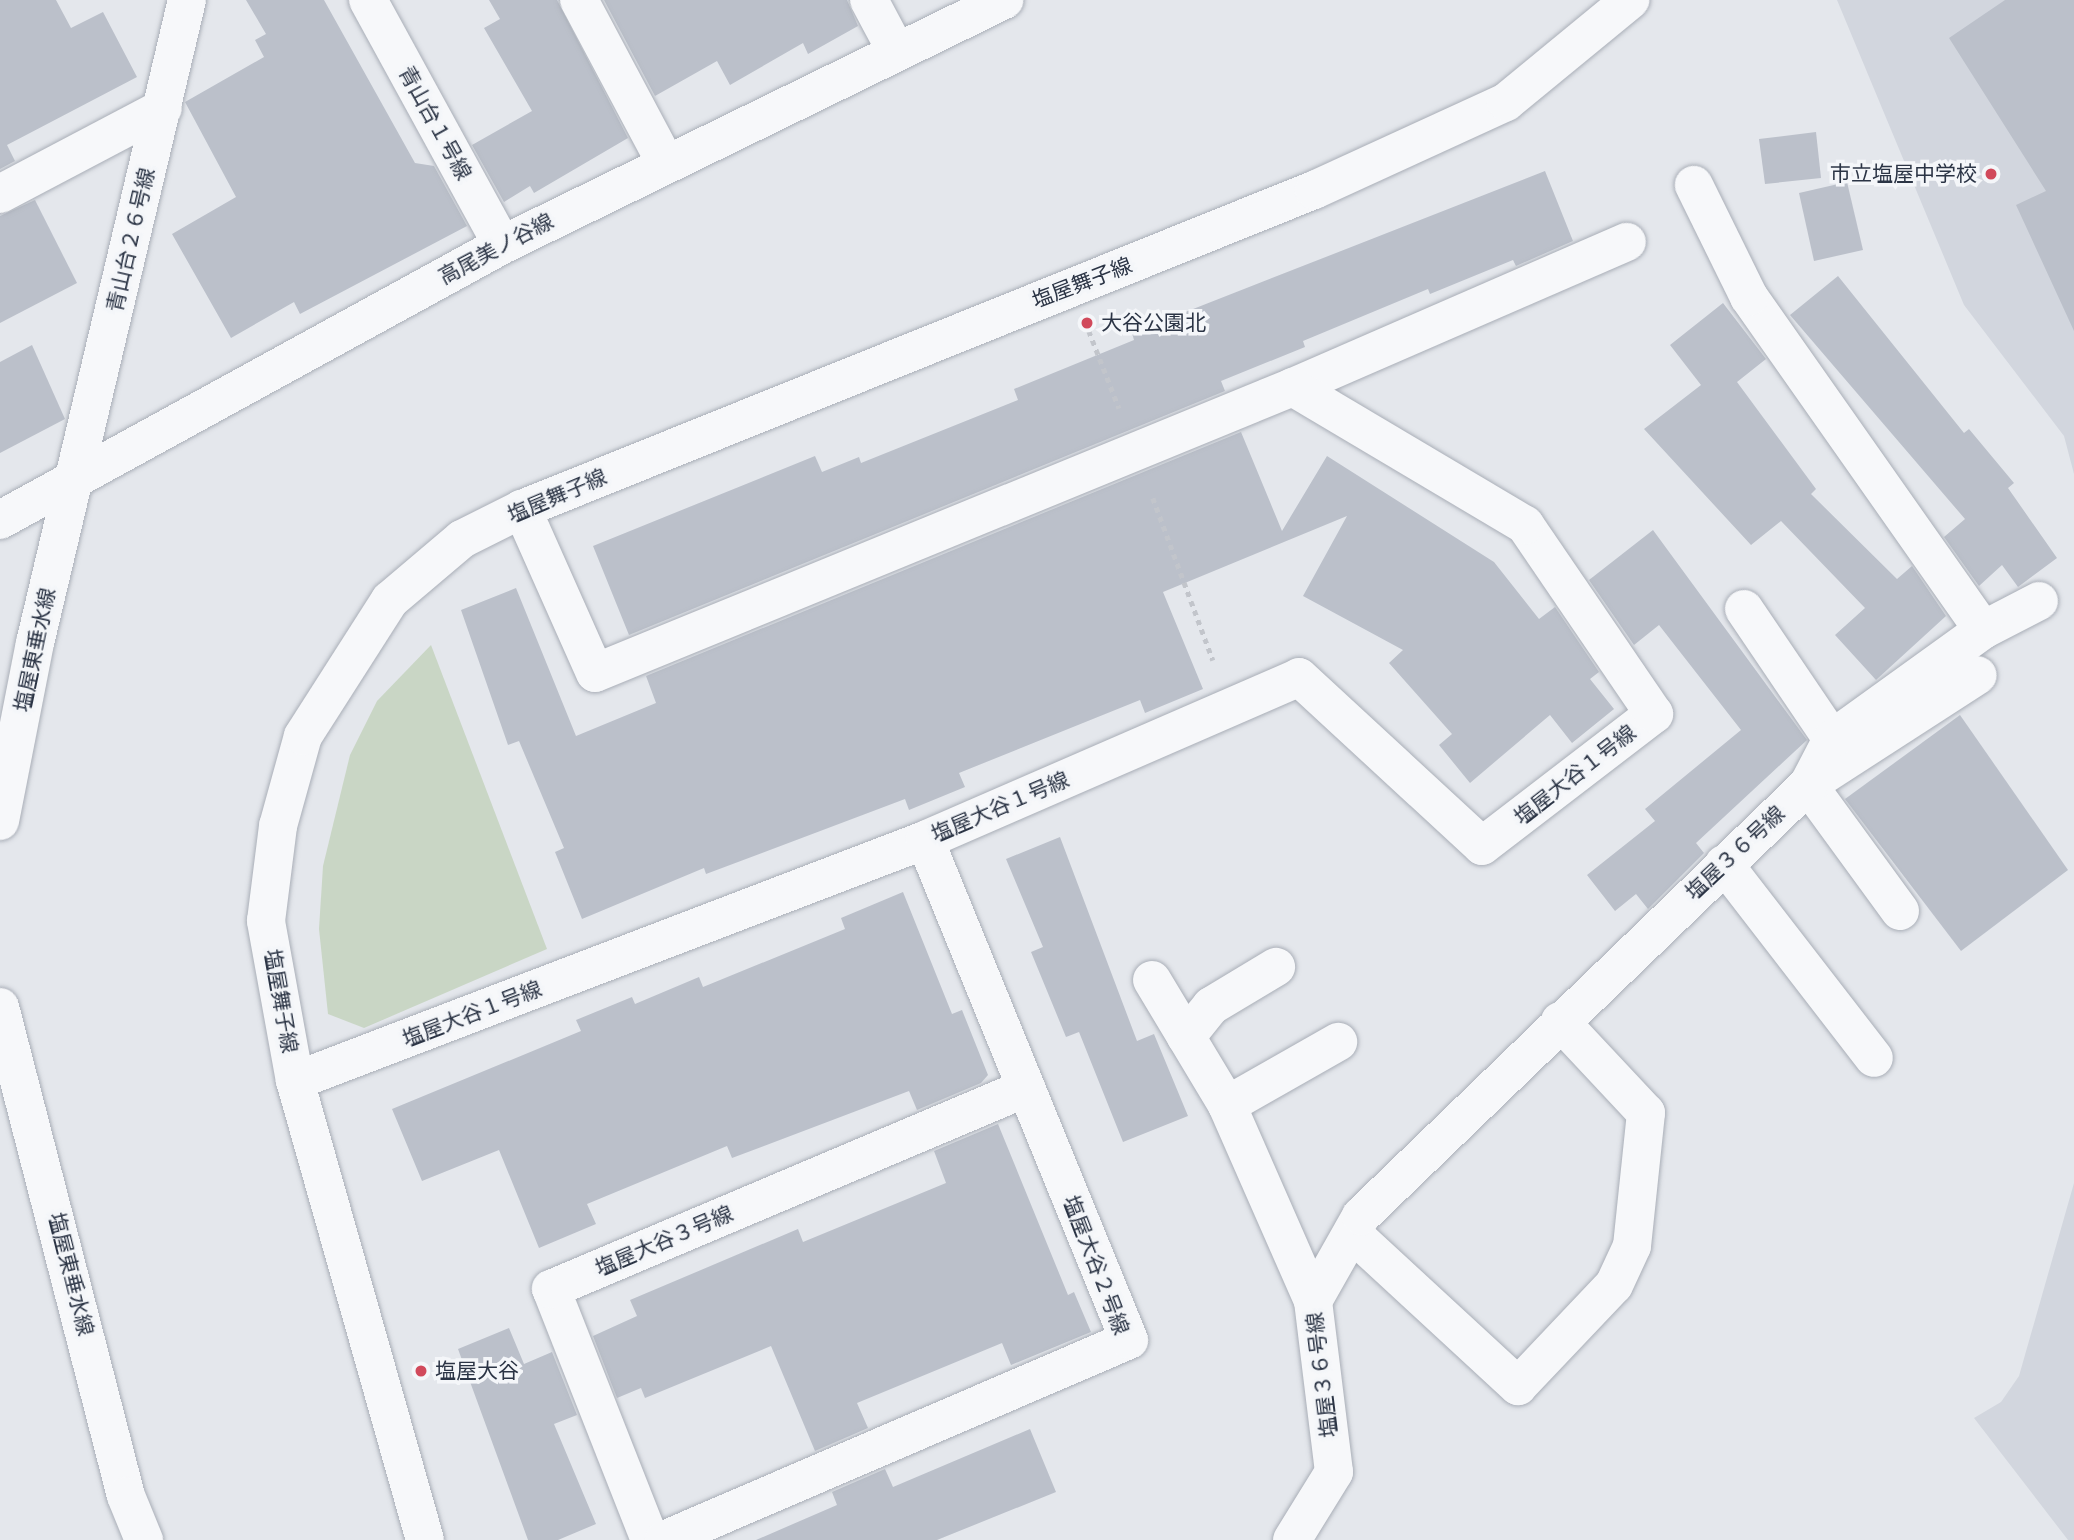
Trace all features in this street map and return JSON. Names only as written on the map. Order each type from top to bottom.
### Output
[{"type":"street","name":"青山台２６号線","points":[[74,479],[187,0]]},
{"type":"street","name":"青山台１号線","points":[[368,0],[502,245]]},
{"type":"street","points":[[579,0],[665,162]]},
{"type":"street","points":[[869,0],[895,49]]},
{"type":"street","name":"高尾美ノ谷線","points":[[0,520],[502,245],[895,49],[1004,0]]},
{"type":"street","name":"塩屋舞子線","points":[[425,1540],[295,1081],[266,921],[278,825],[303,736],[390,600],[462,539],[522,509],[1314,190],[1506,102],[1630,0]]},
{"type":"street","points":[[0,194],[163,108]]},
{"type":"street","points":[[1694,185],[1749,297],[1983,630]]},
{"type":"street","points":[[522,509],[595,673],[1293,387],[1627,242]]},
{"type":"street","name":"塩屋大谷１号線","points":[[295,1081],[925,840],[1299,677],[1482,846],[1654,714],[1525,525],[1293,387]]},
{"type":"street","name":"塩屋東垂水線","points":[[0,821],[74,479]]},
{"type":"street","name":"塩屋３６号線","points":[[1292,1540],[1334,1472],[1313,1301],[1361,1216],[1560,1021],[1808,785],[1832,739],[1983,630],[2039,601]]},
{"type":"street","points":[[1744,609],[1832,739]]},
{"type":"street","points":[[1900,911],[1808,785],[1978,675]]},
{"type":"street","name":"塩屋大谷２号線","points":[[664,1540],[1129,1340],[925,840]]},
{"type":"street","points":[[1724,864],[1874,1058]]},
{"type":"street","points":[[1186,1037],[1211,1006],[1276,967]]},
{"type":"street","points":[[1152,980],[1227,1105],[1313,1301]]},
{"type":"street","name":"塩屋東垂水線","points":[[0,1007],[126,1496],[144,1540]]},
{"type":"street","points":[[1352,1233],[1518,1386],[1614,1285],[1632,1246],[1646,1113],[1560,1021]]},
{"type":"street","points":[[1227,1105],[1338,1042]]},
{"type":"street","name":"塩屋大谷３号線","points":[[650,1540],[551,1289],[1026,1088]]},
{"type":"shaded area","name":"市立塩屋中学校","points":[[1837,0],[2074,0],[2074,474],[2064,436],[1964,305]]},
{"type":"shaded area","points":[[2074,1183],[2074,1540],[2068,1540],[1974,1418],[2001,1402],[2019,1376]]},
{"type":"green space","points":[[431,645],[547,949],[364,1028],[328,1014],[319,929],[323,866],[350,755],[377,701]]},
{"type":"building","points":[[0,0],[56,0],[71,28],[103,12],[137,77],[7,145],[15,161],[0,169]]},
{"type":"building","points":[[246,0],[324,0],[415,163],[434,166],[467,226],[300,314],[294,302],[231,338],[172,234],[236,197],[185,102],[264,57],[255,40],[266,34]]},
{"type":"building","points":[[489,0],[557,0],[628,138],[534,193],[530,186],[504,202],[472,145],[532,111],[484,28],[500,19]]},
{"type":"building","points":[[604,0],[847,0],[858,26],[808,54],[803,43],[730,85],[717,61],[655,96]]},
{"type":"building","points":[[2005,0],[2074,0],[2074,331],[2016,205],[2046,191],[1949,38]]},
{"type":"building","points":[[1816,132],[1821,178],[1765,184],[1759,139]]},
{"type":"building","points":[[1545,171],[1573,241],[1516,266],[1513,260],[1430,294],[1428,289],[1303,341],[1305,347],[1221,381],[1225,391],[629,635],[593,546],[815,456],[822,472],[859,457],[861,463],[1018,400],[1014,389],[1134,340],[1132,333]]},
{"type":"building","points":[[1847,182],[1863,250],[1814,261],[1799,193]]},
{"type":"building","points":[[35,200],[77,283],[0,323],[0,216]]},
{"type":"building","points":[[1838,276],[1964,433],[1969,429],[2014,483],[2008,488],[2057,558],[2018,587],[2002,565],[1979,586],[1944,537],[1965,519],[1790,315]]},
{"type":"building","points":[[1723,303],[1766,359],[1737,382],[1816,489],[1811,494],[1897,579],[1912,566],[1946,616],[1876,680],[1835,635],[1865,608],[1781,521],[1751,545],[1644,429],[1701,385],[1670,345]]},
{"type":"building","points":[[32,345],[65,419],[0,453],[0,362]]},
{"type":"building","points":[[1241,432],[1282,531],[1327,456],[1494,562],[1539,619],[1555,607],[1599,672],[1590,679],[1614,709],[1572,743],[1550,715],[1470,783],[1439,745],[1452,734],[1389,663],[1403,650],[1303,596],[1347,516],[1163,592],[1203,689],[1145,713],[1140,700],[959,773],[965,787],[909,810],[905,799],[706,874],[704,868],[582,919],[555,852],[564,848],[519,741],[508,745],[461,610],[516,588],[576,736],[656,703],[646,676]]},
{"type":"building","points":[[1653,530],[1807,740],[1696,843],[1704,853],[1648,909],[1636,894],[1615,911],[1587,875],[1655,821],[1645,809],[1741,730],[1659,625],[1634,645],[1589,580]]},
{"type":"building","points":[[1960,715],[2068,870],[1961,951],[1845,799]]},
{"type":"building","points":[[1060,837],[1137,1041],[1154,1034],[1188,1116],[1123,1142],[1079,1032],[1066,1037],[1031,952],[1043,947],[1006,859]]},
{"type":"building","points":[[903,892],[952,1014],[962,1010],[988,1075],[981,1083],[917,1110],[909,1091],[732,1158],[727,1146],[587,1204],[596,1224],[539,1248],[499,1150],[422,1181],[392,1109],[581,1031],[576,1020],[632,997],[635,1004],[699,977],[703,987],[845,929],[841,918]]},
{"type":"building","points":[[998,1124],[1068,1295],[1074,1292],[1091,1332],[1011,1365],[1002,1343],[857,1403],[868,1428],[815,1451],[771,1346],[645,1398],[641,1388],[617,1398],[593,1336],[637,1316],[630,1300],[798,1229],[803,1242],[946,1183],[934,1151]]},
{"type":"building","points":[[509,1328],[524,1364],[552,1352],[577,1415],[554,1424],[596,1524],[558,1540],[528,1540],[458,1349]]},
{"type":"building","points":[[1030,1429],[1056,1492],[937,1540],[756,1540],[837,1505],[832,1492],[885,1469],[893,1487]]},
{"type":"place","name":"市立塩屋中学校","points":[[1991,174]]},
{"type":"place","name":"大谷公園北","points":[[1087,323]]},
{"type":"place","name":"塩屋大谷","points":[[421,1371]]}]
